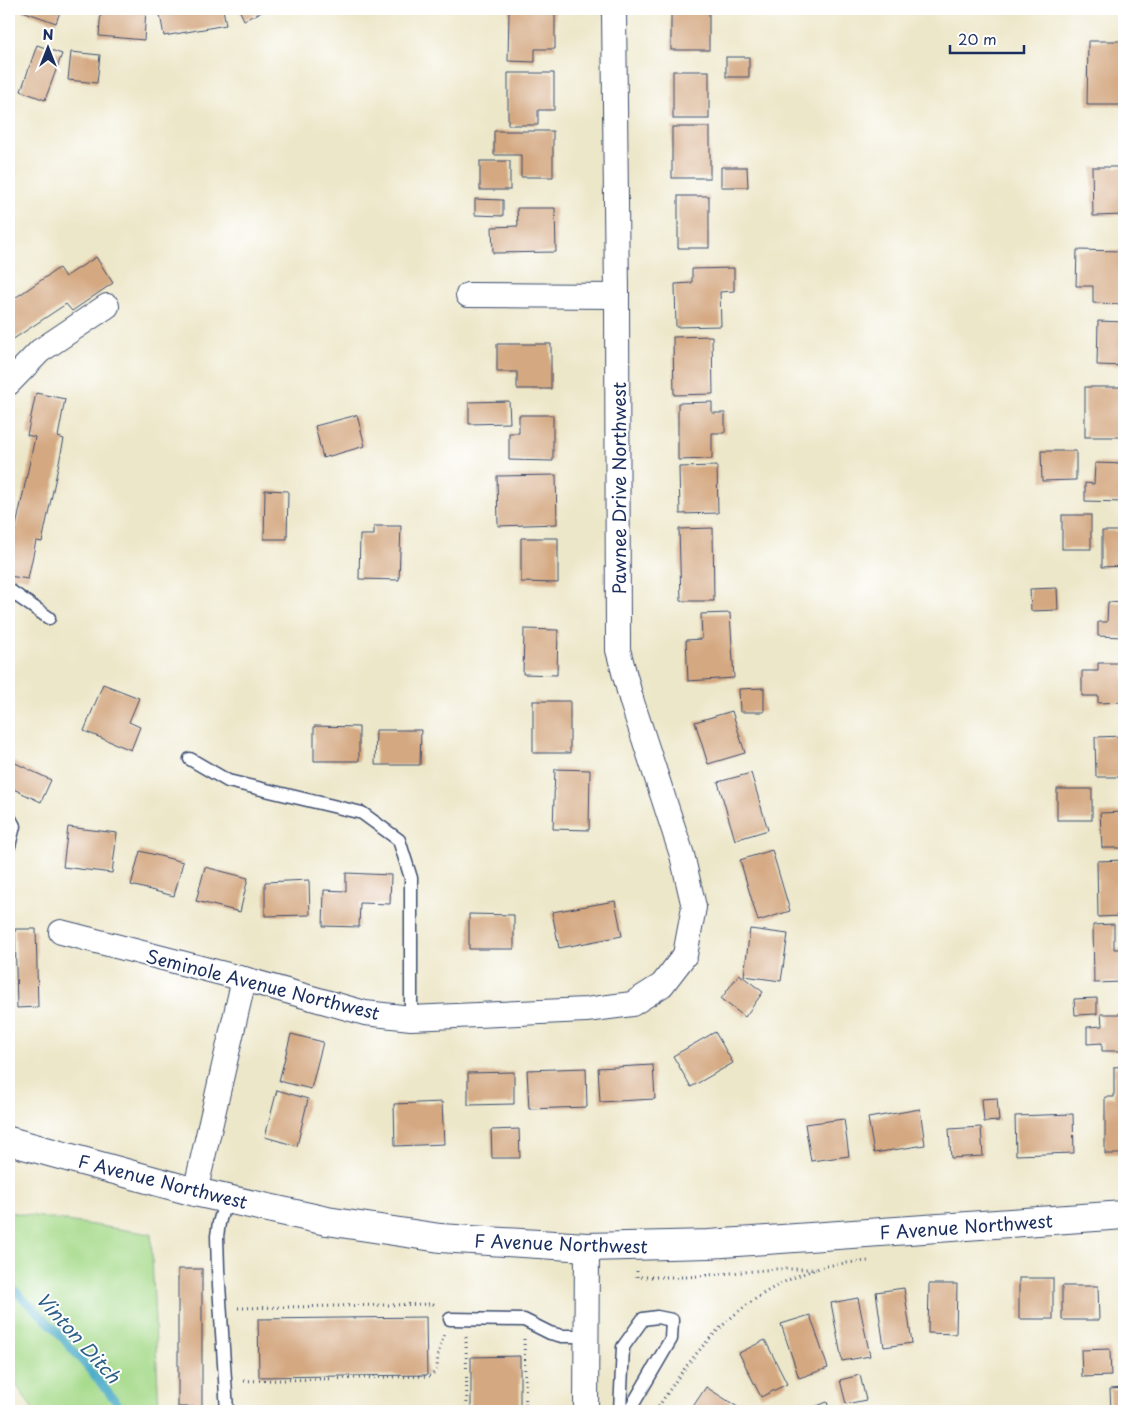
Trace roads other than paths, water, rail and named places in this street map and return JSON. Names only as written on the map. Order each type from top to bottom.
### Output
[{"type":"main road","name":"F Avenue Northwest","points":[[9,1141],[195,1192],[327,1221],[440,1238],[587,1246],[710,1244],[1124,1215]]},
{"type":"street","name":"Pawnee Drive Northwest","points":[[614,9],[618,650],[632,702],[682,855],[694,907],[685,955]]},
{"type":"street","points":[[468,295],[617,296]]},
{"type":"street","points":[[9,383],[40,351],[107,306]]},
{"type":"street","name":"Seminole Avenue Northwest","points":[[61,932],[244,979],[365,1014],[410,1018],[586,1010],[632,1004],[662,985],[685,955]]},
{"type":"street","points":[[195,1192],[244,979]]},
{"type":"street","points":[[586,1411],[587,1246]]},
{"type":"lane","points":[[9,590],[48,618]]},
{"type":"lane","points":[[190,759],[228,781],[362,813],[399,840],[411,878],[410,1018]]},
{"type":"lane","points":[[9,817],[14,826],[9,846]]},
{"type":"lane","points":[[226,1198],[217,1236],[227,1411]]},
{"type":"lane","points":[[620,1411],[623,1348],[643,1320],[657,1317],[672,1320],[671,1339],[629,1411]]},
{"type":"lane","points":[[450,1319],[524,1320],[550,1334],[587,1336]]},
{"type":"waterway","name":"Vinton Ditch","points":[[9,1285],[53,1327],[124,1411]]}]
